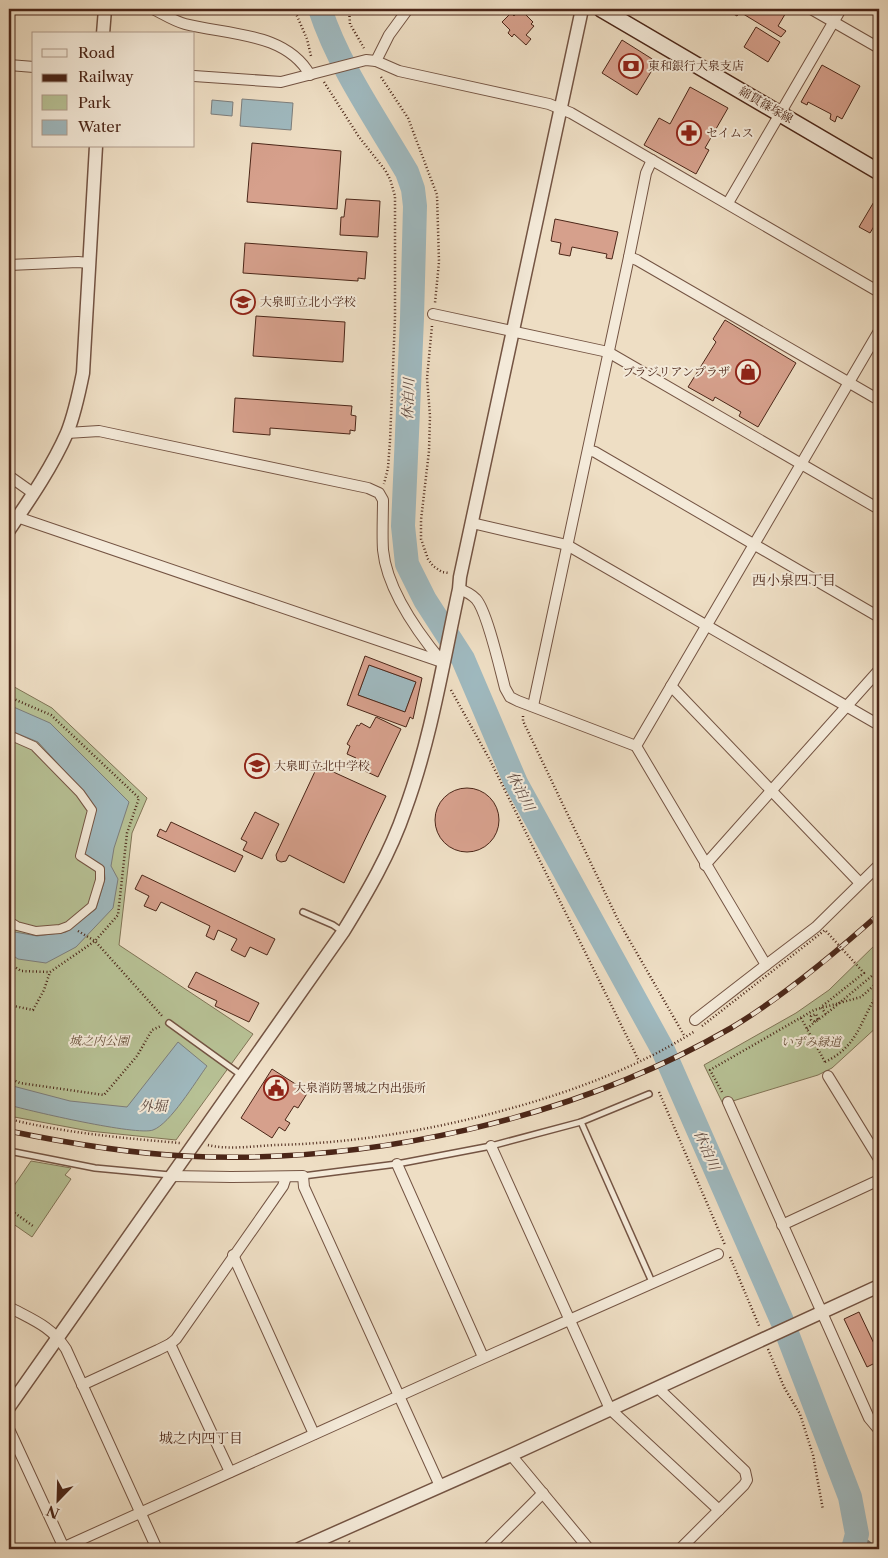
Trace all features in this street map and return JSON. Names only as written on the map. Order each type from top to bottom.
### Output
[{"type":"main road","name":"綿貫篠塚線","points":[[601,9],[879,172]]},
{"type":"street","points":[[103,32],[105,9]]},
{"type":"street","points":[[153,9],[184,24],[274,43],[283,47],[305,65],[310,75]]},
{"type":"street","points":[[371,61],[408,9]]},
{"type":"street","points":[[9,1407],[343,932],[370,888],[405,811],[428,734],[582,9]]},
{"type":"street","points":[[811,9],[879,48]]},
{"type":"street","points":[[728,203],[841,9]]},
{"type":"street","points":[[195,76],[281,82],[371,61],[399,71],[560,108],[728,203],[879,292]]},
{"type":"street","points":[[9,65],[32,67]]},
{"type":"street","points":[[9,530],[48,469],[67,433],[78,400],[83,373],[96,148]]},
{"type":"street","points":[[532,706],[646,173],[652,160]]},
{"type":"street","points":[[629,257],[638,260],[879,400]]},
{"type":"street","points":[[9,266],[89,263]]},
{"type":"street","points":[[434,314],[608,352],[879,509]]},
{"type":"street","points":[[636,746],[879,331]]},
{"type":"street","points":[[67,433],[99,431],[368,488],[379,493],[383,500],[383,551],[388,575],[401,602],[423,638],[443,662]]},
{"type":"street","points":[[588,450],[595,452],[879,616]]},
{"type":"street","points":[[9,476],[33,493]]},
{"type":"street","points":[[17,517],[443,662]]},
{"type":"street","points":[[472,523],[567,545],[879,725]]},
{"type":"street","points":[[459,589],[470,594],[479,603],[486,618],[505,688],[510,697],[636,746],[766,965]]},
{"type":"street","points":[[705,865],[879,670]]},
{"type":"street","points":[[671,686],[860,883]]},
{"type":"street","points":[[9,735],[34,746],[80,793],[92,810],[80,856],[100,869],[100,880],[92,906],[68,926],[60,929],[36,931],[17,926],[9,921]]},
{"type":"street","points":[[699,1023],[766,965],[816,927],[879,865]]},
{"type":"street","points":[[828,1076],[879,1159]]},
{"type":"street","points":[[728,1102],[869,1418],[879,1430]]},
{"type":"street","points":[[491,1146],[610,1409],[719,1510]]},
{"type":"street","points":[[397,1164],[483,1357]]},
{"type":"street","points":[[171,1176],[303,1176],[304,1187],[440,1486]]},
{"type":"street","points":[[82,1385],[170,1344],[176,1338],[283,1186],[286,1177]]},
{"type":"street","points":[[782,1225],[879,1180]]},
{"type":"street","points":[[9,1429],[62,1548],[483,1357],[718,1254]]},
{"type":"street","points":[[233,1255],[314,1434]]},
{"type":"street","points":[[299,1549],[511,1455],[879,1286]]},
{"type":"street","points":[[9,1307],[47,1327],[58,1336],[66,1349],[156,1549]]},
{"type":"street","points":[[170,1344],[230,1472]]},
{"type":"street","points":[[658,1388],[745,1472],[747,1480],[682,1547]]},
{"type":"street","points":[[869,1418],[879,1413]]},
{"type":"street","points":[[511,1455],[589,1549]]},
{"type":"street","points":[[487,1549],[543,1493]]},
{"type":"lane","points":[[303,912],[333,925],[343,932]]},
{"type":"lane","points":[[170,1023],[241,1075]]},
{"type":"lane","points":[[303,1176],[397,1164],[491,1146],[581,1122],[649,1094]]},
{"type":"lane","points":[[581,1122],[652,1282]]},
{"type":"lane","points":[[9,1151],[95,1168],[171,1176]]},
{"type":"path","points":[[294,9],[307,39],[312,61]]},
{"type":"path","points":[[349,9],[350,24],[371,61]]},
{"type":"path","points":[[323,80],[359,137],[385,170],[395,196],[395,318],[390,441],[388,468],[384,484]]},
{"type":"path","points":[[450,688],[490,762],[639,1061]]},
{"type":"path","points":[[206,1144],[237,1146],[332,1142],[451,1124],[563,1092],[607,1077],[684,1038],[619,922],[578,839],[523,721],[522,703]]},
{"type":"path","points":[[9,1078],[20,1083],[104,1095],[137,1056],[152,1030],[170,1023],[95,941],[68,926]]},
{"type":"path","points":[[699,1023],[825,930],[864,973],[821,1007],[826,1014]]},
{"type":"path","points":[[807,1029],[818,1019],[818,1016],[814,1014],[810,1018],[812,1022],[816,1022],[879,970]]},
{"type":"path","points":[[9,1005],[33,1010],[44,990],[50,972]]},
{"type":"path","points":[[728,1102],[710,1070],[814,1010],[862,997],[879,981]]},
{"type":"path","points":[[825,1062],[836,1057],[850,1046],[879,992]]},
{"type":"path","points":[[801,1018],[825,1062],[828,1076]]},
{"type":"path","points":[[658,1090],[767,1338],[784,1387],[800,1414],[813,1455],[823,1510]]},
{"type":"path","points":[[9,1119],[68,1131],[119,1138],[181,1143]]},
{"type":"path","points":[[9,1209],[33,1226]]},
{"type":"path","points":[[346,1538],[356,1549]]},
{"type":"green space","name":"城之内公園","points":[[9,684],[52,708],[147,798],[132,833],[119,945],[253,1034],[176,1140],[89,1131],[9,1116]]},
{"type":"green space","name":"いずみ緑道","points":[[879,941],[879,1025],[832,1068],[818,1075],[723,1104],[704,1065],[796,1013],[829,990]]},
{"type":"green space","points":[[31,1161],[71,1168],[65,1175],[71,1179],[32,1237],[9,1221],[9,1193]]},
{"type":"water","points":[[242,99],[293,103],[291,130],[240,126]]},
{"type":"water","points":[[212,100],[233,102],[232,116],[211,114]]},
{"type":"water","points":[[369,665],[416,682],[405,712],[358,695]]},
{"type":"water","points":[[9,705],[50,723],[129,802],[114,848],[111,866],[118,879],[113,908],[76,947],[46,963],[18,959],[9,953],[9,928],[15,932],[37,936],[66,932],[96,909],[105,879],[104,867],[83,854],[96,809],[82,790],[38,742],[9,730]]},
{"type":"water","name":"外堀","points":[[178,1042],[207,1066],[175,1111],[167,1120],[153,1130],[143,1131],[106,1126],[9,1105],[9,1085],[70,1101],[127,1107]]},
{"type":"building","points":[[520,9],[533,22],[531,24],[534,26],[526,35],[531,39],[526,45],[514,34],[512,37],[508,33],[510,30],[502,22],[511,13],[514,16]]},
{"type":"building","points":[[732,9],[784,9],[787,11],[778,26],[786,31],[781,37],[740,12],[737,16],[730,12]]},
{"type":"building","points":[[756,27],[780,42],[768,62],[744,47]]},
{"type":"building","points":[[622,40],[657,62],[637,95],[602,73]]},
{"type":"building","points":[[822,65],[860,86],[842,119],[837,116],[835,122],[830,119],[831,114],[808,102],[807,105],[801,102]]},
{"type":"building","points":[[690,87],[728,108],[705,148],[709,150],[696,174],[644,145],[659,118],[670,124]]},
{"type":"building","points":[[252,143],[341,151],[337,209],[247,202]]},
{"type":"building","points":[[346,199],[380,201],[378,237],[340,235],[341,217],[344,217]]},
{"type":"building","points":[[875,200],[879,202],[879,218],[870,233],[859,227]]},
{"type":"building","points":[[555,219],[618,232],[612,259],[606,258],[607,254],[572,247],[570,256],[559,254],[561,243],[551,241]]},
{"type":"building","points":[[245,243],[367,252],[365,279],[358,278],[358,281],[243,273]]},
{"type":"building","points":[[256,316],[345,322],[343,362],[253,356]]},
{"type":"building","points":[[725,320],[796,363],[758,427],[739,416],[741,412],[715,397],[713,401],[688,387],[716,342],[713,339]]},
{"type":"building","points":[[235,398],[352,406],[351,415],[356,416],[355,431],[350,430],[350,434],[270,428],[270,435],[233,432]]},
{"type":"building","points":[[365,656],[422,678],[413,719],[410,717],[406,727],[347,705]],"holes":[[[369,665],[416,682],[405,712],[358,695]]]},
{"type":"building","points":[[376,717],[401,729],[378,777],[352,765],[356,758],[347,754],[350,746],[347,744],[357,725],[359,726],[361,723],[370,728]]},
{"type":"building","points":[[318,765],[386,796],[344,883],[289,855],[286,861],[281,862],[277,860],[276,855]]},
{"type":"building","points":[[461,788],[473,788],[490,797],[497,808],[499,820],[497,832],[490,843],[473,852],[461,852],[449,847],[440,838],[435,826],[435,814],[440,802],[449,793]]},
{"type":"building","points":[[255,812],[279,824],[262,859],[243,850],[247,842],[241,839]]},
{"type":"building","points":[[171,822],[243,856],[235,872],[157,836],[160,829],[166,832]]},
{"type":"building","points":[[142,875],[275,939],[267,955],[250,947],[245,957],[231,950],[237,939],[218,930],[214,940],[206,936],[210,926],[161,902],[156,911],[144,906],[149,896],[135,889]]},
{"type":"building","points":[[196,972],[259,1003],[249,1022],[215,1006],[217,1001],[188,987]]},
{"type":"building","points":[[272,1069],[308,1092],[298,1108],[294,1106],[285,1120],[290,1123],[285,1131],[279,1127],[272,1138],[241,1118]]},
{"type":"building","points":[[859,1312],[879,1354],[879,1361],[867,1367],[844,1319]]},
{"type":"waterway","name":"休泊川","points":[[320,9],[337,51],[407,172],[413,189],[415,206],[412,318],[403,526],[407,564],[425,600],[463,659],[516,783],[663,1050],[783,1323],[850,1497],[857,1534],[853,1549]]},
{"type":"waterway","points":[[857,1534],[877,1549]]},
{"type":"railway","points":[[9,1131],[141,1153],[254,1157],[325,1153],[396,1144],[467,1130],[536,1111],[604,1088],[669,1060],[731,1028],[789,989],[879,914]]},
{"type":"place","name":"東和銀行大泉支店","points":[[631,66]]},
{"type":"place","name":"セイムス","points":[[689,133]]},
{"type":"place","name":"大泉町立北小学校","points":[[243,302]]},
{"type":"place","name":"ブラジリアンプラザ","points":[[748,372]]},
{"type":"place","name":"大泉町立北中学校","points":[[257,766]]},
{"type":"place","name":"大泉消防署城之内出張所","points":[[276,1088]]},
{"type":"district","name":"西小泉四丁目","points":[[794,580]]},
{"type":"district","name":"城之内四丁目","points":[[201,1438]]}]
